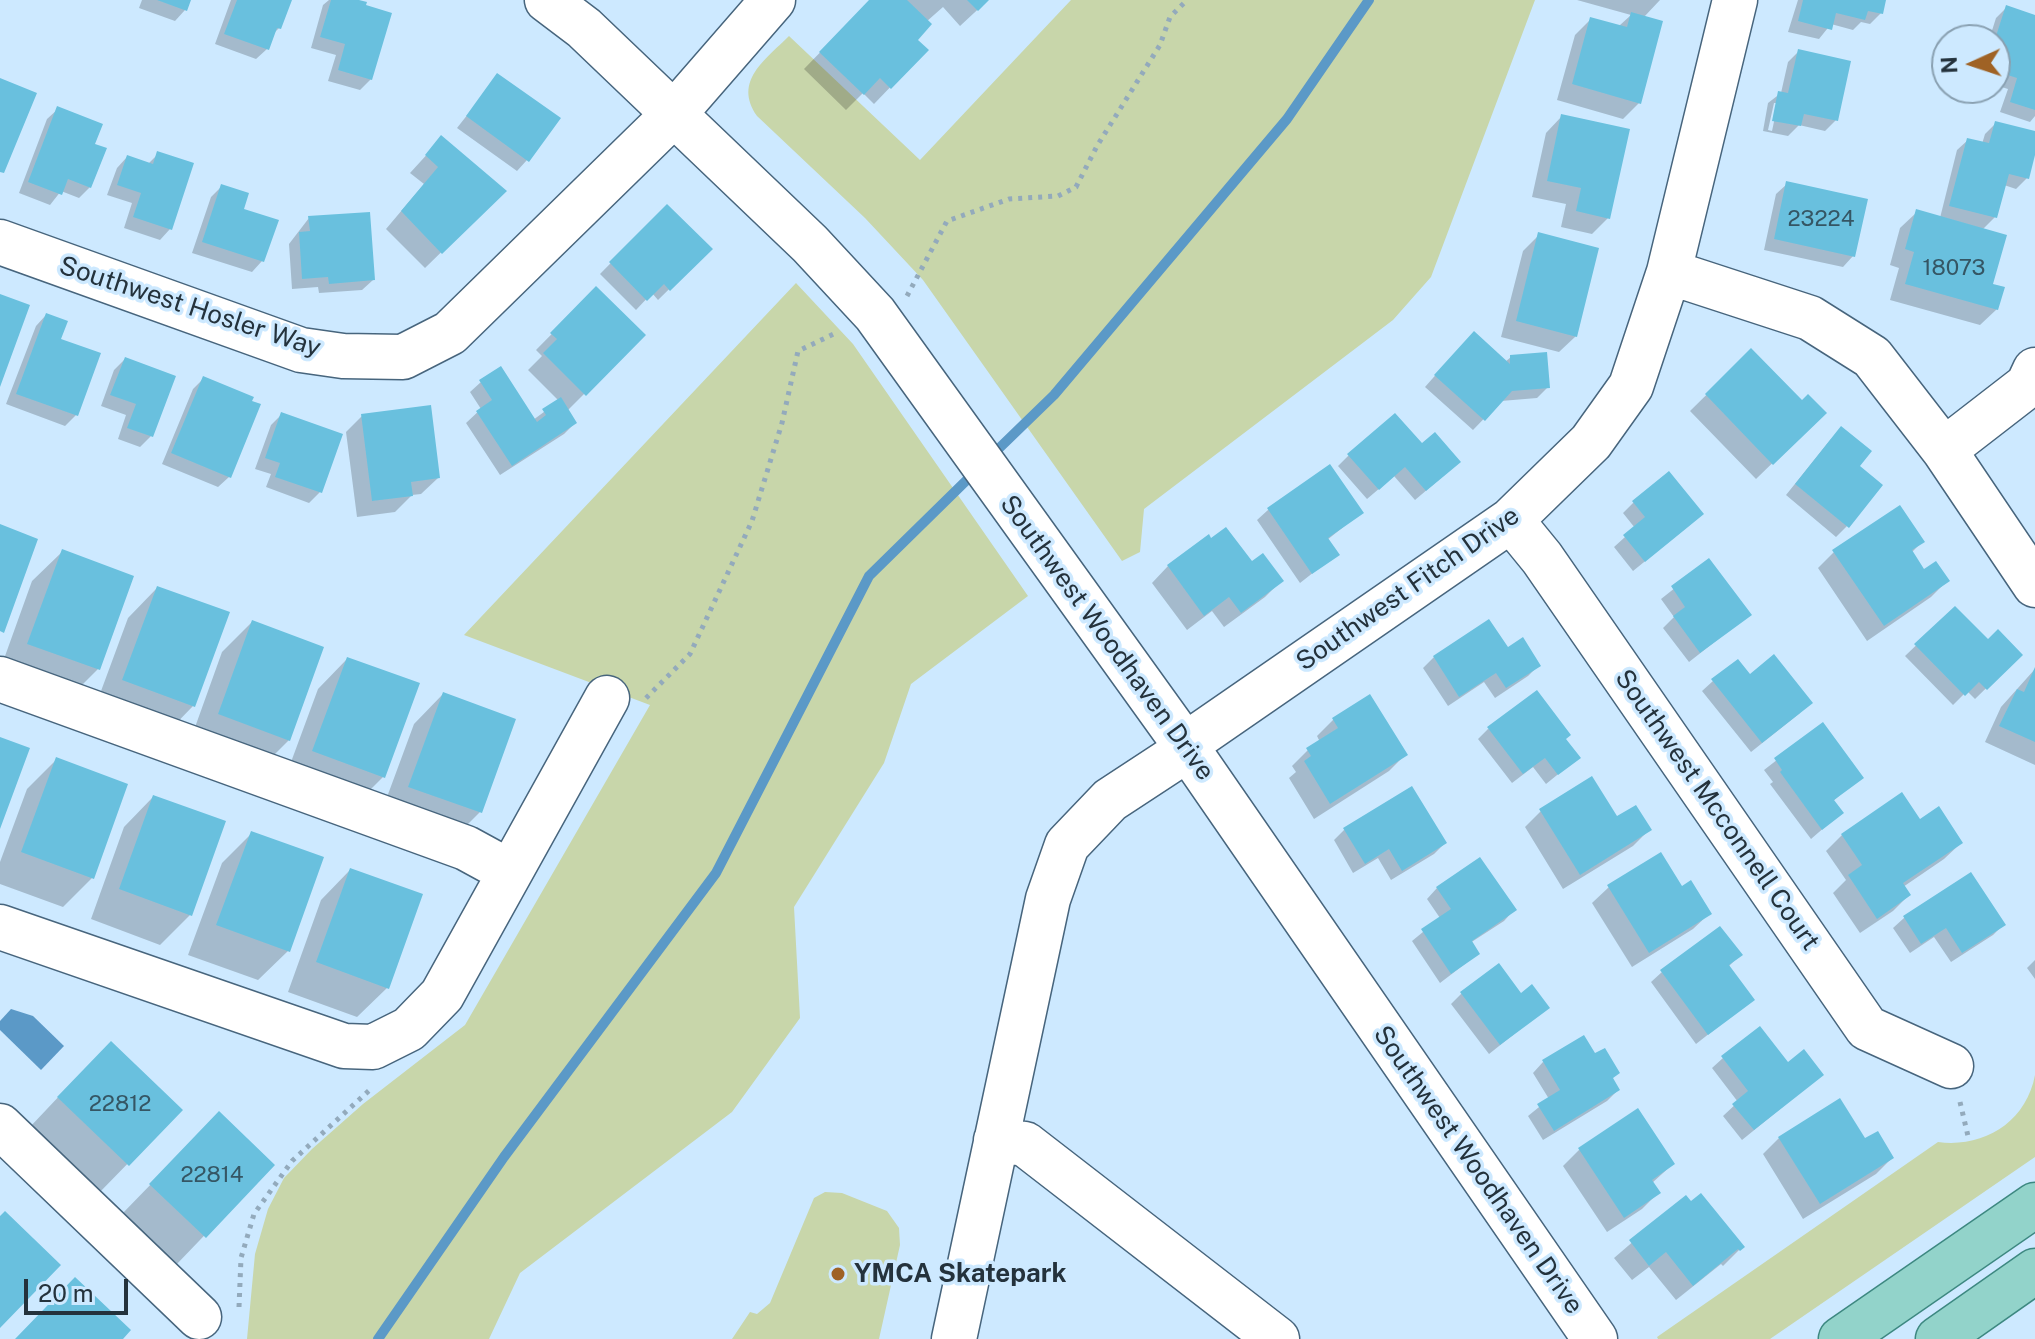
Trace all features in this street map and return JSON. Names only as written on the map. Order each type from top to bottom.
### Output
[{"type":"main road","points":[[1841,1339],[2035,1205]]},
{"type":"main road","points":[[1938,1339],[2035,1271]]},
{"type":"street","name":"Southwest Woodhaven Drive","points":[[547,0],[584,28],[810,244],[875,314],[1185,745],[1595,1339]]},
{"type":"street","name":"Southwest Hosler Way","points":[[0,242],[301,350],[343,356],[403,357],[450,333],[673,115],[773,0]]},
{"type":"street","name":"Southwest Fitch Drive","points":[[954,1339],[1048,899],[1067,845],[1110,800],[1171,760],[1185,745],[1511,520],[1591,442],[1631,386],[1669,272],[1735,0]]},
{"type":"street","points":[[1669,272],[1810,318],[1872,357],[1944,450],[2035,585]]},
{"type":"street","points":[[1944,450],[2028,385],[2035,370]]},
{"type":"street","name":"Southwest Mcconnell Court","points":[[1511,520],[1542,558],[1867,1028],[1951,1066]]},
{"type":"street","points":[[0,679],[466,848],[510,872]]},
{"type":"street","points":[[0,927],[344,1046],[373,1047],[409,1029],[442,995],[607,698]]},
{"type":"street","points":[[0,1126],[199,1317]]},
{"type":"street","points":[[996,1140],[1025,1144],[1277,1339]]},
{"type":"path","points":[[908,295],[947,221],[1009,199],[1058,196],[1076,187],[1097,146],[1160,45],[1170,17],[1187,0]]},
{"type":"green space","points":[[1071,0],[1535,0],[1431,277],[1393,320],[1144,509],[1140,552],[1122,561],[923,280],[865,218],[757,116],[748,92],[755,72],[789,36],[920,160]]},
{"type":"green space","points":[[796,283],[853,344],[1028,596],[911,684],[884,763],[794,907],[800,1018],[732,1112],[520,1273],[489,1339],[247,1339],[255,1254],[268,1209],[284,1178],[363,1104],[465,1025],[650,705],[464,635]]},
{"type":"green space","points":[[2035,1075],[2035,1157],[1770,1339],[1658,1339],[1938,1142],[1971,1141],[2000,1129],[2022,1107]]},
{"type":"green space","name":"YMCA Skatepark","points":[[825,1192],[842,1193],[887,1211],[899,1228],[900,1245],[879,1339],[732,1339],[750,1312],[757,1314],[770,1303],[814,1198]]},
{"type":"water","points":[[11,1009],[33,1016],[64,1046],[41,1070],[0,1030],[0,1021]]},
{"type":"building","points":[[157,0],[191,0],[187,11]]},
{"type":"building","points":[[237,0],[292,0],[269,50],[224,34]]},
{"type":"building","points":[[331,0],[359,0],[392,13],[372,80],[338,70],[345,44],[320,37]]},
{"type":"building","points":[[869,0],[907,0],[932,24],[918,40],[929,50],[891,89],[880,78],[864,95],[819,52]]},
{"type":"building","points":[[967,0],[989,0],[978,11]]},
{"type":"building","points":[[1803,0],[1886,0],[1883,14],[1868,11],[1865,20],[1836,13],[1832,30],[1798,21]]},
{"type":"building","points":[[2006,5],[2035,15],[2035,110],[2011,102],[2017,78],[2011,76],[2011,24],[2000,24]]},
{"type":"building","points":[[1631,12],[1663,21],[1641,104],[1572,84],[1590,17],[1627,27]]},
{"type":"building","points":[[1798,49],[1851,61],[1838,121],[1804,114],[1801,126],[1772,121],[1778,91],[1788,93]]},
{"type":"building","points":[[497,73],[561,118],[529,162],[466,116]]},
{"type":"building","points":[[0,78],[37,93],[4,173],[0,172]]},
{"type":"building","points":[[57,106],[103,124],[95,144],[107,148],[91,188],[68,179],[62,195],[28,182]]},
{"type":"building","points":[[1561,114],[1630,129],[1610,219],[1576,211],[1581,188],[1547,181]]},
{"type":"building","points":[[1995,121],[2035,131],[2035,155],[2029,179],[2009,174],[1997,218],[1949,206],[1967,138],[1989,143]]},
{"type":"building","points":[[441,135],[507,191],[442,254],[401,211],[438,167],[425,155]]},
{"type":"building","points":[[157,151],[194,163],[172,230],[133,217],[141,193],[117,185],[127,155],[153,164]]},
{"type":"building","points":[[1786,181],[1868,199],[1855,257],[1774,239]]},
{"type":"building","points":[[221,184],[249,193],[244,209],[279,220],[264,262],[202,242]]},
{"type":"building","points":[[667,204],[713,249],[670,291],[664,284],[647,301],[609,262]]},
{"type":"building","points":[[1916,209],[2007,235],[1993,284],[2005,287],[1998,310],[1905,284],[1914,252],[1905,249]]},
{"type":"building","points":[[370,212],[375,280],[329,284],[328,277],[302,279],[299,232],[310,231],[308,216]]},
{"type":"building","points":[[1538,232],[1599,248],[1577,337],[1516,321]]},
{"type":"building","points":[[596,286],[646,335],[586,396],[543,353],[557,339],[550,333]]},
{"type":"building","points":[[0,294],[30,305],[0,387]]},
{"type":"building","points":[[46,313],[68,321],[61,339],[101,353],[78,416],[16,394]]},
{"type":"building","points":[[1474,331],[1510,364],[1510,355],[1547,352],[1550,388],[1512,391],[1485,421],[1434,375]]},
{"type":"building","points":[[1751,348],[1802,400],[1808,394],[1827,413],[1773,465],[1705,394]]},
{"type":"building","points":[[125,357],[176,376],[153,437],[127,428],[136,404],[110,395]]},
{"type":"building","points":[[501,366],[537,422],[546,415],[542,409],[561,397],[577,423],[512,466],[476,411],[492,400],[479,380]]},
{"type":"building","points":[[203,376],[254,397],[252,401],[261,404],[231,478],[171,453]]},
{"type":"building","points":[[431,405],[440,478],[411,482],[413,496],[372,501],[361,414]]},
{"type":"building","points":[[281,412],[343,434],[322,493],[275,477],[280,463],[265,458]]},
{"type":"building","points":[[1395,413],[1422,443],[1435,432],[1461,462],[1426,491],[1405,467],[1379,490],[1347,454]]},
{"type":"building","points":[[1841,426],[1872,451],[1860,466],[1883,485],[1849,528],[1795,484]]},
{"type":"building","points":[[1330,464],[1364,513],[1328,538],[1340,555],[1312,574],[1267,508]]},
{"type":"building","points":[[1669,471],[1704,514],[1645,562],[1623,535],[1645,517],[1632,501]]},
{"type":"building","points":[[1900,505],[1925,542],[1912,550],[1924,569],[1936,561],[1950,581],[1884,626],[1832,550]]},
{"type":"building","points":[[0,524],[38,539],[4,633],[0,631]]},
{"type":"building","points":[[1226,527],[1252,561],[1263,553],[1284,581],[1241,613],[1229,597],[1204,616],[1167,565],[1209,534],[1211,538]]},
{"type":"building","points":[[62,549],[134,576],[100,670],[27,644]]},
{"type":"building","points":[[1709,558],[1752,615],[1700,653],[1673,616],[1685,607],[1671,586]]},
{"type":"building","points":[[157,586],[230,612],[195,707],[122,680]]},
{"type":"building","points":[[1955,606],[1988,639],[1998,629],[2023,655],[1987,690],[1979,682],[1965,696],[1914,644]]},
{"type":"building","points":[[1489,619],[1508,647],[1523,637],[1541,666],[1506,688],[1496,673],[1459,697],[1433,656]]},
{"type":"building","points":[[252,620],[324,647],[290,741],[218,714]]},
{"type":"building","points":[[1774,654],[1813,703],[1762,743],[1711,679],[1738,659],[1750,674]]},
{"type":"building","points":[[347,657],[420,683],[385,778],[312,751]]},
{"type":"building","points":[[2035,667],[2035,742],[1999,726],[2017,689],[2024,692]]},
{"type":"building","points":[[1537,690],[1571,735],[1566,739],[1581,758],[1558,775],[1545,758],[1523,774],[1487,727]]},
{"type":"building","points":[[443,692],[516,719],[482,813],[408,787]]},
{"type":"building","points":[[1370,694],[1408,755],[1330,804],[1304,761],[1311,756],[1306,748],[1338,728],[1332,718]]},
{"type":"building","points":[[1823,722],[1864,778],[1834,800],[1844,813],[1822,830],[1780,772],[1782,770],[1774,758]]},
{"type":"building","points":[[0,737],[30,748],[0,829]]},
{"type":"building","points":[[56,757],[128,784],[94,879],[21,852]]},
{"type":"building","points":[[1592,776],[1617,816],[1636,805],[1652,830],[1580,875],[1539,809]]},
{"type":"building","points":[[1412,786],[1447,843],[1402,871],[1389,849],[1365,864],[1343,828]]},
{"type":"building","points":[[1902,792],[1920,819],[1939,806],[1963,843],[1903,883],[1911,895],[1877,919],[1848,875],[1862,865],[1841,834]]},
{"type":"building","points":[[153,795],[226,821],[192,916],[119,889]]},
{"type":"building","points":[[251,831],[324,857],[290,952],[216,925]]},
{"type":"building","points":[[1661,852],[1682,886],[1691,880],[1712,914],[1649,953],[1607,885]]},
{"type":"building","points":[[1480,857],[1517,910],[1472,941],[1480,954],[1451,974],[1421,929],[1451,909],[1436,887]]},
{"type":"building","points":[[350,868],[423,894],[389,989],[316,962]]},
{"type":"building","points":[[1971,872],[2006,925],[1962,953],[1946,928],[1921,944],[1903,916]]},
{"type":"building","points":[[1720,926],[1743,955],[1729,965],[1755,1000],[1708,1035],[1660,970]]},
{"type":"building","points":[[1499,963],[1521,993],[1532,984],[1550,1008],[1500,1045],[1460,992]]},
{"type":"building","points":[[1760,1026],[1788,1062],[1804,1049],[1824,1075],[1754,1130],[1732,1104],[1748,1091],[1721,1056]]},
{"type":"building","points":[[1584,1035],[1595,1053],[1605,1048],[1620,1073],[1613,1078],[1620,1090],[1554,1131],[1537,1104],[1560,1090],[1542,1060]]},
{"type":"building","points":[[111,1041],[183,1110],[129,1166],[57,1097]]},
{"type":"building","points":[[1840,1098],[1865,1138],[1878,1131],[1894,1158],[1820,1204],[1778,1137]]},
{"type":"building","points":[[1638,1108],[1675,1164],[1652,1180],[1661,1193],[1624,1218],[1578,1148]]},
{"type":"building","points":[[219,1111],[275,1165],[206,1238],[149,1184]]},
{"type":"building","points":[[1701,1193],[1745,1247],[1740,1251],[1738,1249],[1693,1286],[1666,1252],[1649,1266],[1629,1240],[1686,1195],[1691,1201]]},
{"type":"building","points":[[5,1211],[61,1265],[0,1328],[0,1216]]},
{"type":"building","points":[[75,1277],[131,1330],[123,1339],[15,1339]]},
{"type":"waterway","points":[[989,458],[1054,395],[1287,119],[1369,0]]},
{"type":"waterway","points":[[378,1339],[504,1157],[716,873],[869,576],[975,472]]},
{"type":"place","name":"YMCA Skatepark","points":[[838,1274]]}]
